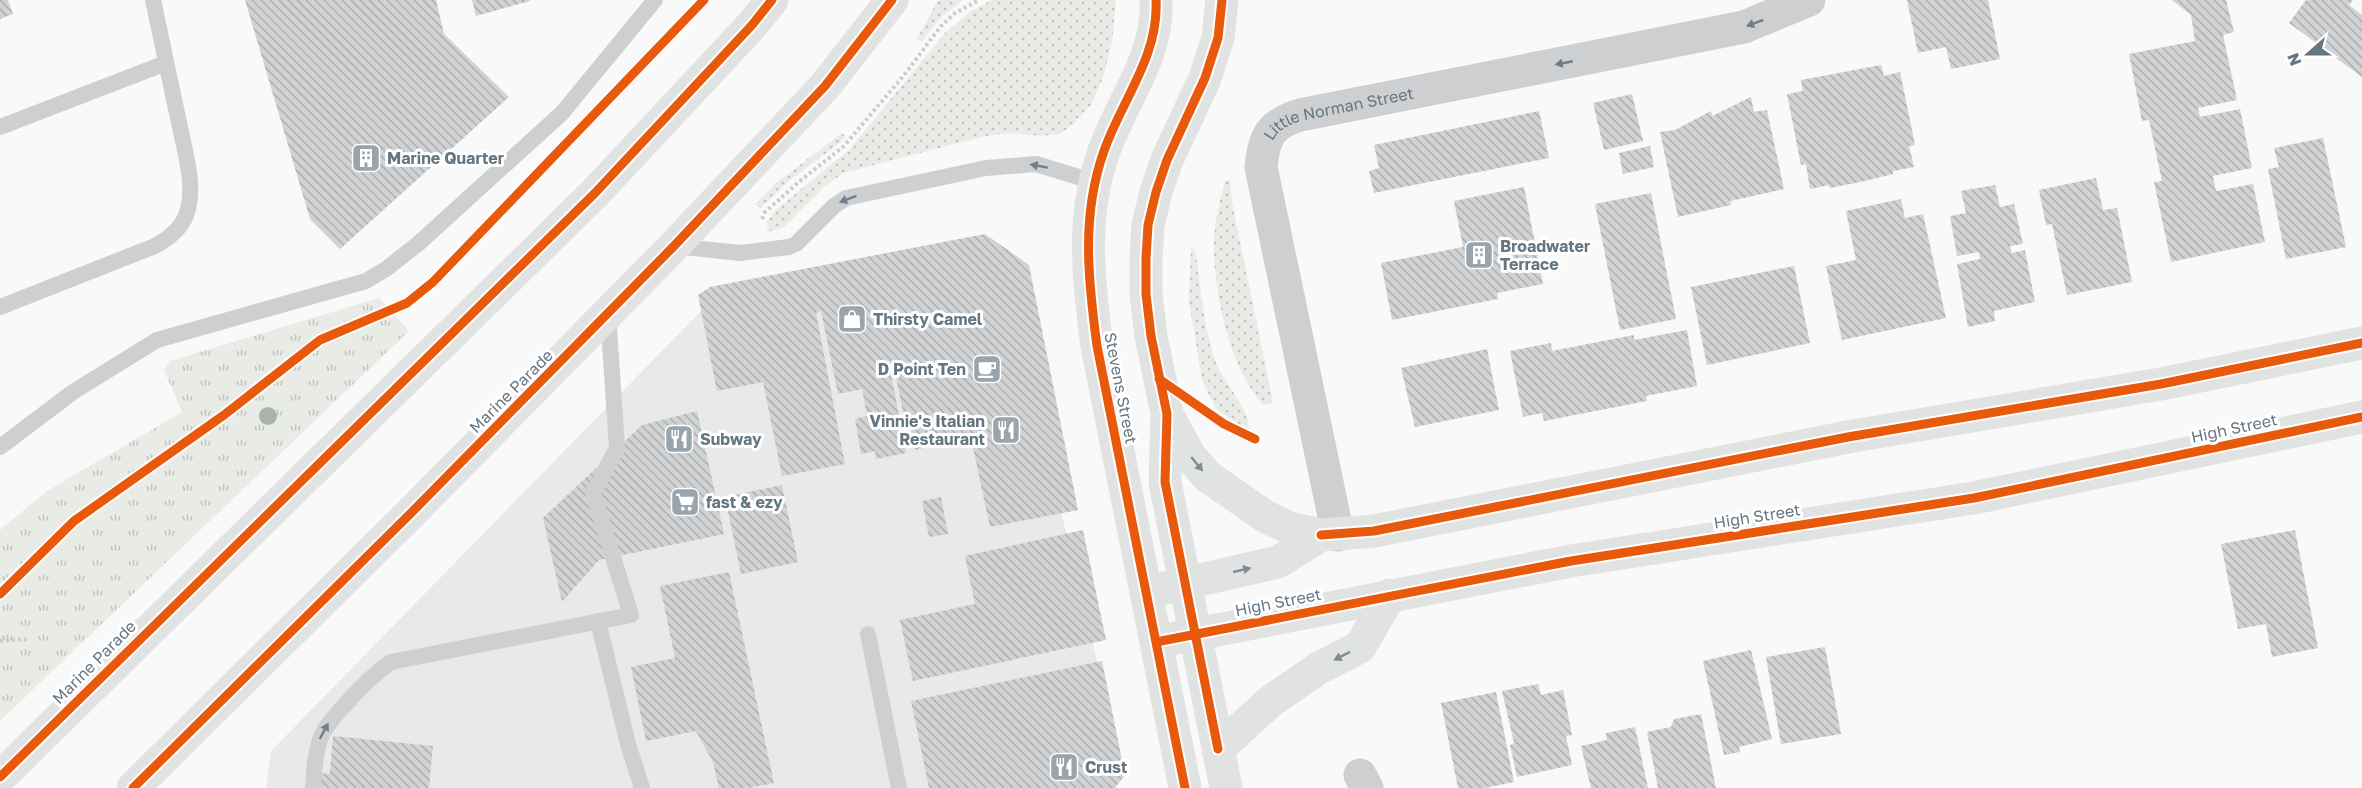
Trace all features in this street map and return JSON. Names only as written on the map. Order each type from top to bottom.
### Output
[{"type":"main road","name":"Marine Parade","points":[[0,777],[595,193],[752,25],[772,0]]},
{"type":"main road","name":"Marine Parade","points":[[133,788],[411,513],[674,246],[825,86],[892,0]]},
{"type":"main road","name":"Stevens Street","points":[[1156,0],[1152,42],[1141,74],[1105,149],[1095,182],[1087,252],[1097,346],[1185,788]]},
{"type":"main road","points":[[1222,0],[1218,38],[1205,78],[1167,160],[1156,192],[1148,225],[1146,294],[1151,336],[1167,414],[1165,482],[1226,788]]},
{"type":"main road","points":[[1167,414],[1180,440],[1207,476],[1266,517],[1290,528],[1329,535],[1374,531],[1858,436],[2161,384],[2362,343]]},
{"type":"main road","name":"High Street","points":[[1156,642],[1571,561],[1974,498],[2362,417]]},
{"type":"main road","points":[[1147,592],[1278,562],[1329,535]]},
{"type":"main road","points":[[1218,749],[1271,701],[1319,668],[1360,647],[1390,595]]},
{"type":"street","name":"Little Norman Street","points":[[1329,535],[1261,166],[1263,144],[1275,126],[1300,115],[1744,27],[1809,0]]},
{"type":"lane","points":[[0,307],[155,246],[168,239],[181,226],[188,210],[190,187],[153,0]]},
{"type":"lane","points":[[0,447],[73,392],[157,340],[366,280],[386,269],[419,243],[562,113],[655,0]]},
{"type":"lane","points":[[0,127],[166,63]]},
{"type":"lane","points":[[674,246],[740,253],[774,250],[796,244],[834,206],[846,198],[986,168],[1036,164],[1095,182]]},
{"type":"lane","points":[[313,788],[316,755],[326,727],[385,666],[397,660],[631,615],[593,493],[617,448],[608,314]]},
{"type":"lane","points":[[598,621],[628,744],[642,788]]},
{"type":"lane","points":[[868,634],[899,788]]},
{"type":"path","points":[[762,251],[760,223],[765,212],[844,146],[905,74],[941,26],[955,13],[979,0]]},
{"type":"path","points":[[0,641],[30,639]]},
{"type":"shaded area","points":[[798,292],[1032,392],[1124,772],[1113,788],[266,788],[271,751],[701,311]]},
{"type":"green space","points":[[938,0],[963,0],[940,18],[922,42],[917,39]]},
{"type":"green space","points":[[992,0],[1116,0],[1112,41],[1104,75],[1091,105],[1071,126],[1059,134],[1041,136],[1010,133],[985,136],[843,173],[824,187],[784,227],[768,232],[767,221],[777,209],[849,150],[945,33],[971,11]]},
{"type":"green space","points":[[842,133],[845,136],[841,142],[789,181],[761,208],[755,204],[776,183]]},
{"type":"green space","points":[[1230,180],[1232,202],[1273,403],[1263,405],[1251,389],[1232,349],[1216,282],[1215,225],[1225,181]]},
{"type":"green space","points":[[1191,246],[1196,253],[1213,355],[1222,375],[1246,414],[1250,432],[1216,409],[1202,380],[1189,301]]},
{"type":"green space","points":[[379,298],[409,331],[0,721],[0,530],[47,491],[182,412],[164,370],[170,361]]},
{"type":"building","points":[[0,0],[8,0],[13,14],[0,19]]},
{"type":"building","name":"Marine Quarter","points":[[245,0],[436,0],[444,34],[509,97],[340,249],[310,219]]},
{"type":"building","points":[[472,0],[530,0],[530,1],[476,16]]},
{"type":"building","points":[[1907,0],[1988,0],[2000,59],[1951,69],[1946,47],[1918,53]]},
{"type":"building","points":[[2172,0],[2226,0],[2234,32],[2223,35],[2237,100],[2198,108],[2200,117],[2240,109],[2252,168],[2213,176],[2216,191],[2253,184],[2265,242],[2171,262],[2154,182],[2162,181],[2149,120],[2142,121],[2129,54],[2195,41],[2191,15]]},
{"type":"building","points":[[2306,0],[2353,0],[2349,5],[2362,15],[2362,77],[2289,23]]},
{"type":"building","points":[[1881,65],[1884,76],[1900,72],[1915,145],[1909,146],[1914,167],[1893,171],[1893,174],[1865,181],[1830,188],[1829,185],[1810,189],[1806,164],[1801,165],[1787,94],[1803,91],[1801,80]]},
{"type":"building","points":[[1632,94],[1643,141],[1604,150],[1593,103]]},
{"type":"building","points":[[1751,97],[1754,112],[1767,110],[1784,189],[1730,201],[1731,205],[1678,217],[1660,132],[1675,130],[1711,111],[1712,116]]},
{"type":"building","points":[[1539,111],[1549,158],[1374,193],[1369,171],[1379,168],[1374,145]]},
{"type":"building","points":[[2323,138],[2346,247],[2286,259],[2268,169],[2279,167],[2274,148]]},
{"type":"building","points":[[1650,146],[1654,167],[1623,174],[1619,153]]},
{"type":"building","points":[[2096,178],[2103,210],[2117,208],[2132,282],[2067,295],[2052,224],[2046,225],[2039,190]]},
{"type":"building","points":[[1995,185],[2000,207],[2014,204],[2023,244],[2010,246],[2012,253],[2025,250],[2035,302],[1994,311],[1995,321],[1968,327],[1957,264],[1980,259],[1979,252],[1957,256],[1950,216],[1966,213],[1961,191]]},
{"type":"building","name":"Broadwater Terrace","points":[[1524,187],[1543,284],[1497,293],[1498,299],[1392,320],[1381,263],[1463,247],[1454,201]]},
{"type":"building","points":[[1651,193],[1676,319],[1620,330],[1595,204]]},
{"type":"building","points":[[1901,199],[1905,218],[1923,214],[1946,318],[1842,340],[1826,266],[1856,260],[1846,211]]},
{"type":"building","points":[[985,234],[1029,265],[1078,510],[990,527],[971,438],[915,450],[909,417],[904,417],[895,372],[891,373],[906,453],[876,459],[875,451],[861,454],[855,419],[867,416],[862,389],[838,394],[821,311],[816,313],[845,464],[782,476],[763,382],[717,391],[698,295],[710,287]]},
{"type":"building","points":[[1794,266],[1810,343],[1707,365],[1691,287]]},
{"type":"building","points":[[1687,330],[1697,386],[1646,396],[1647,401],[1544,421],[1542,413],[1523,417],[1510,351],[1551,343],[1552,351],[1634,335],[1634,340]]},
{"type":"building","points":[[1487,349],[1499,410],[1415,427],[1401,368]]},
{"type":"building","points":[[697,411],[724,534],[599,560],[562,602],[543,518],[642,425]]},
{"type":"building","points":[[782,485],[798,562],[741,574],[725,497]]},
{"type":"building","points":[[941,497],[948,534],[929,537],[922,501]]},
{"type":"building","points":[[1083,530],[1106,640],[913,681],[900,620],[975,604],[965,556]]},
{"type":"building","points":[[2295,530],[2318,648],[2272,657],[2266,624],[2238,629],[2221,544]]},
{"type":"building","points":[[729,572],[774,783],[749,788],[719,788],[713,762],[696,731],[646,741],[631,667],[675,658],[660,586]]},
{"type":"building","points":[[1825,647],[1841,734],[1781,744],[1766,657]]},
{"type":"building","points":[[1751,650],[1772,739],[1739,747],[1740,752],[1724,755],[1703,661]]},
{"type":"building","points":[[1102,661],[1125,775],[1115,788],[929,788],[911,701]]},
{"type":"building","points":[[1538,684],[1541,695],[1563,690],[1572,735],[1566,736],[1572,765],[1517,777],[1510,745],[1514,743],[1502,691]]},
{"type":"building","points":[[1496,692],[1514,782],[1485,788],[1458,788],[1441,703]]},
{"type":"building","points":[[1701,714],[1716,788],[1658,788],[1647,732],[1671,727],[1674,719]]},
{"type":"building","points":[[1635,727],[1648,788],[1591,788],[1581,746],[1607,740],[1606,733]]},
{"type":"building","points":[[333,736],[433,746],[429,788],[315,788],[317,773],[330,774]]},
{"type":"cycle path","points":[[0,594],[74,521],[224,415],[320,340],[407,303],[433,282],[704,0]]},
{"type":"cycle path","points":[[0,777],[595,193],[752,25],[772,0]]},
{"type":"cycle path","points":[[133,788],[411,513],[674,246],[825,86],[892,0]]},
{"type":"cycle path","points":[[1156,0],[1152,40],[1146,59],[1112,132],[1097,175],[1092,199],[1088,247],[1097,346],[1185,788]]},
{"type":"cycle path","points":[[1218,749],[1165,482],[1167,414],[1151,336],[1146,294],[1146,258],[1148,225],[1156,192],[1167,160],[1205,78],[1218,38],[1222,0]]},
{"type":"cycle path","points":[[1321,535],[1374,531],[1848,437],[2161,384],[2362,343]]},
{"type":"cycle path","points":[[1159,379],[1224,424],[1255,439]]},
{"type":"cycle path","points":[[1156,642],[1571,561],[1974,498],[2362,417]]},
{"type":"place","name":"Marine Quarter","points":[[366,158]]},
{"type":"place","name":"Broadwater Terrace","points":[[1479,255]]},
{"type":"place","name":"Thirsty Camel","points":[[852,319]]},
{"type":"place","name":"D Point Ten","points":[[987,369]]},
{"type":"place","name":"Vinnie's Italian Restaurant","points":[[1006,430]]},
{"type":"place","name":"Subway","points":[[679,439]]},
{"type":"place","name":"fast & ezy","points":[[685,502]]},
{"type":"place","name":"Crust","points":[[1064,767]]}]
